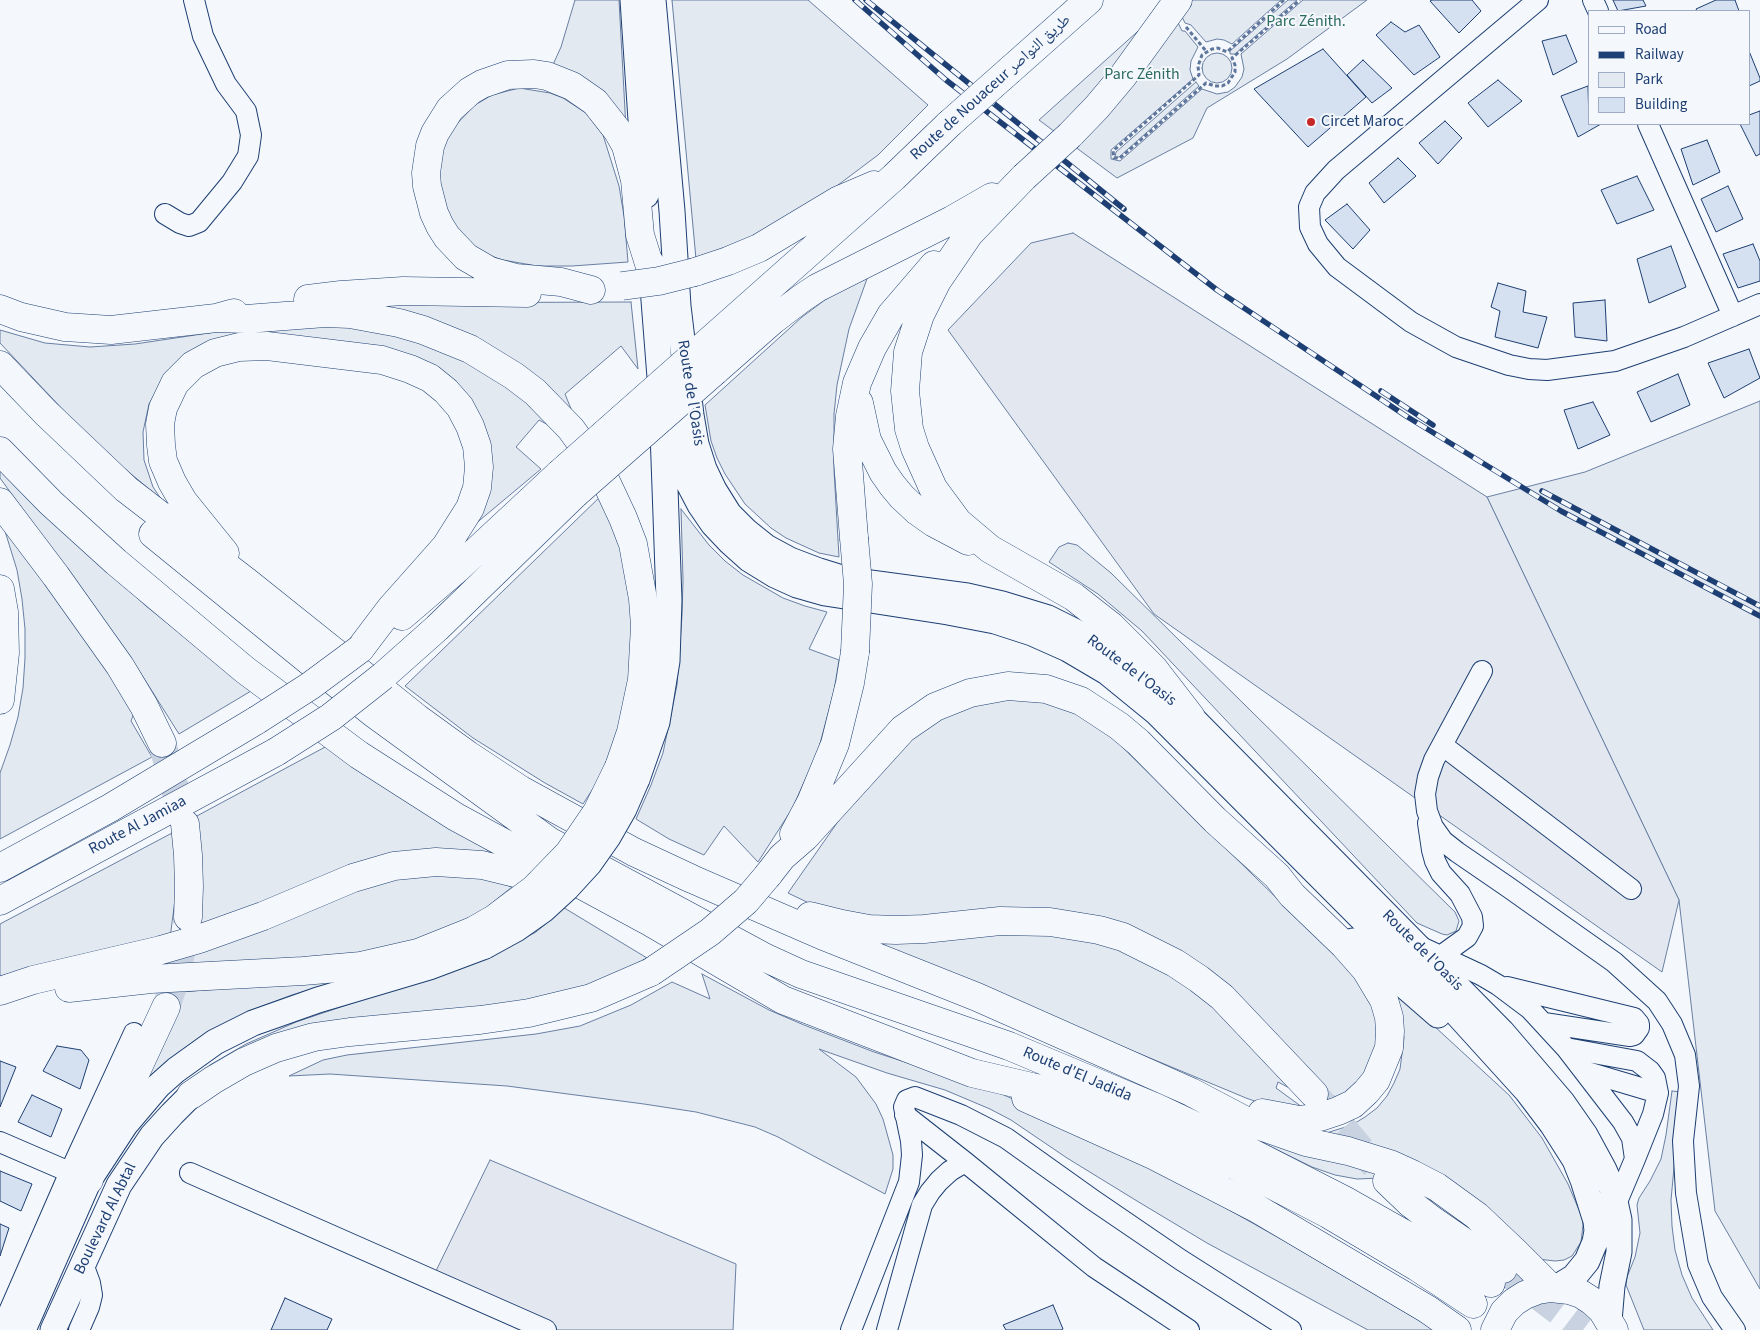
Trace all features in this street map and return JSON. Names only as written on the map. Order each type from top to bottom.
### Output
[{"type":"highway","name":"Route de Nouaceur طريق النواصر","points":[[707,361],[949,124],[1089,0]]},
{"type":"highway","points":[[775,866],[811,802],[835,744],[849,691],[855,652],[858,599],[847,449],[850,416],[857,383],[872,348],[891,315],[928,272],[1097,107],[1123,76],[1178,0]]},
{"type":"highway","points":[[591,290],[561,282],[516,278],[490,271],[466,257],[447,237],[440,226],[434,213],[427,186],[430,146],[438,127],[450,110],[465,95],[482,84],[515,74],[547,76],[584,93],[607,115],[626,146],[631,163],[640,235],[651,270]]},
{"type":"highway","points":[[0,309],[43,323],[88,330],[134,328],[216,318],[268,305],[364,293],[442,291],[546,293],[591,290],[659,281],[695,272],[759,248],[839,200],[894,177]]},
{"type":"highway","points":[[567,484],[707,361],[773,320],[809,293],[952,220],[1024,177]]},
{"type":"highway","points":[[968,234],[936,281],[920,315],[913,333],[906,371],[906,410],[915,448],[933,488],[958,522],[990,549],[1074,597],[1111,626],[1154,669],[1192,717]]},
{"type":"highway","points":[[0,996],[151,979],[361,966],[479,938],[494,919],[534,889],[569,853],[628,773],[631,732],[642,680],[645,626],[642,590],[633,544],[613,494],[592,457],[571,429],[547,404],[514,376],[470,349],[423,330],[391,321],[350,314],[325,313],[246,319],[216,318]]},
{"type":"highway","points":[[247,582],[183,501],[163,461],[160,445],[160,424],[163,408],[168,394],[183,374],[204,358],[215,353],[239,347],[267,346],[382,360],[430,378],[446,391],[460,407],[470,426],[478,453],[477,488],[470,508],[446,546],[390,608],[360,649]]},
{"type":"highway","points":[[0,365],[46,413],[126,489],[247,582],[417,718],[468,756],[521,790],[634,852],[692,879],[820,935],[986,1001],[1192,1092],[1253,1124],[1306,1142],[1348,1151],[1390,1164],[1436,1187],[1476,1216],[1553,1288]]},
{"type":"highway","points":[[857,383],[867,440],[883,472],[896,491],[917,511],[934,523],[970,542],[990,549]]},
{"type":"highway","name":"Route d'El Jadida","points":[[0,386],[75,463],[138,521],[373,713],[549,841],[766,958],[801,974],[1008,1046],[1157,1108],[1248,1151],[1497,1276],[1410,1203],[1387,1181]]},
{"type":"highway","points":[[0,451],[51,503],[116,562],[245,670],[359,755],[456,817],[650,922]]},
{"type":"highway","name":"Route Al Jamiaa","points":[[0,868],[110,808],[258,720],[310,686],[360,649],[452,573],[567,484]]},
{"type":"highway","name":"Route Al Jamiaa","points":[[0,901],[276,752],[331,716],[383,676],[437,628],[567,484]]},
{"type":"highway","points":[[0,502],[120,666],[144,706],[162,743]]},
{"type":"highway","points":[[0,589],[4,612],[5,652],[0,700]]},
{"type":"highway","points":[[191,1095],[244,1062],[276,1048],[314,1037],[480,1020],[529,1013],[591,998],[651,972],[710,932],[746,901],[775,866],[805,837],[903,730],[935,707],[970,693],[1008,686],[1046,689],[1082,701],[1119,726],[1144,748],[1235,839],[1277,876],[1298,901],[1344,945],[1366,970],[1384,1000],[1390,1031],[1383,1065],[1376,1080],[1353,1104],[1320,1117],[1299,1120],[1267,1115],[1192,1092]]},
{"type":"highway","points":[[185,824],[189,878],[188,917]]},
{"type":"highway","points":[[0,991],[33,980],[161,950],[199,939],[263,916],[353,878],[394,866],[415,863],[459,862],[506,870],[541,882],[589,903],[650,922]]},
{"type":"highway","points":[[692,879],[741,892],[815,918],[869,928],[924,929],[976,923],[1025,921],[1075,926],[1123,937],[1175,963],[1222,997],[1314,1094]]},
{"type":"highway","name":"Route d'El Jadida","points":[[650,922],[783,1000],[972,1073],[1070,1096],[1145,1125],[1236,1166],[1328,1214],[1417,1267],[1473,1304]]},
{"type":"highway","points":[[79,1176],[98,1145],[166,1007]]},
{"type":"highway","points":[[972,1073],[1155,1156],[1256,1208],[1427,1309],[1457,1330]]},
{"type":"highway","points":[[1494,1330],[1504,1312],[1514,1302],[1532,1292],[1553,1288],[1581,1294],[1602,1310],[1611,1325]]},
{"type":"main road","name":"Route de l'Oasis","points":[[633,0],[661,390],[681,462],[689,484],[700,505],[718,530],[730,542],[749,559],[774,575],[797,585],[826,592],[995,621],[1032,633],[1068,649],[1107,672],[1156,712],[1438,994],[1540,1107],[1564,1142],[1583,1180],[1596,1220],[1595,1242],[1588,1261],[1574,1277],[1553,1288]]},
{"type":"main road","name":"Route de l'Oasis","points":[[653,0],[672,211],[678,306],[690,415],[704,469],[729,514],[766,547],[790,560],[819,571],[848,580],[967,596],[1048,618],[1078,633],[1109,652],[1192,717],[1502,1032],[1562,1102],[1595,1152],[1609,1182],[1616,1204],[1620,1236],[1619,1252],[1612,1286],[1611,1325]]},
{"type":"main road","points":[[628,773],[657,722],[668,654],[669,600],[661,390]]},
{"type":"main road","points":[[1277,876],[1470,1044],[1513,1076]]},
{"type":"main road","name":"Boulevard Al Abtal","points":[[23,1330],[79,1176],[158,1086],[176,1070],[215,1042],[247,1026],[327,997],[429,968],[479,938]]},
{"type":"main road","name":"Boulevard Al Abtal","points":[[54,1330],[82,1264],[119,1186],[135,1160],[172,1114],[191,1095]]},
{"type":"street","points":[[166,214],[180,223],[189,226],[199,222],[232,182],[248,156],[251,135],[246,111],[226,84],[203,36],[194,0]]},
{"type":"street","points":[[1538,0],[1336,170],[1314,193],[1308,207],[1310,227],[1318,244],[1337,267],[1411,322],[1456,347],[1509,365],[1529,369],[1548,370],[1615,361],[1684,337],[1760,304]]},
{"type":"street","points":[[1648,125],[1733,316]]},
{"type":"street","points":[[1442,955],[1467,937],[1473,926],[1472,917],[1465,902],[1435,861],[1425,794],[1428,777],[1442,745],[1482,671]]},
{"type":"street","points":[[1442,745],[1631,889]]},
{"type":"street","points":[[1427,811],[1433,827],[1443,841],[1614,962],[1657,1001],[1672,1024],[1685,1055],[1689,1086],[1683,1141],[1686,1193],[1698,1264],[1712,1297],[1735,1330]]},
{"type":"street","points":[[1414,944],[1442,955],[1498,985],[1525,1004],[1544,1022],[1628,1130],[1634,1147],[1635,1158]]},
{"type":"street","points":[[1498,985],[1634,1018],[1639,1024],[1639,1028],[1634,1035],[1630,1036],[1544,1022]]},
{"type":"street","points":[[1,1330],[79,1176],[134,1033]]},
{"type":"street","points":[[1566,1048],[1637,1061],[1650,1071],[1654,1078],[1658,1093],[1653,1114],[1616,1204]]},
{"type":"street","points":[[1584,1071],[1658,1093]]},
{"type":"street","points":[[852,1330],[909,1182],[912,1142],[904,1107],[905,1103],[915,1097],[961,1114],[1006,1138],[1173,1254],[1291,1330]]},
{"type":"street","points":[[906,1115],[1094,1267],[1186,1329]]},
{"type":"street","points":[[0,1142],[79,1176]]},
{"type":"street","points":[[888,1330],[922,1205],[939,1181],[950,1171],[965,1162]]},
{"type":"street","points":[[190,1173],[546,1330]]},
{"type":"street","points":[[79,1330],[92,1295],[90,1283],[82,1264]]},
{"type":"path","points":[[1284,0],[1227,52],[1218,48],[1206,51],[1199,60],[1199,76],[1113,151],[1114,158],[1120,158],[1206,83],[1215,86],[1222,86],[1228,83],[1235,72],[1232,58],[1300,0]]},
{"type":"path","points":[[1183,26],[1187,27],[1206,51]]},
{"type":"green space","points":[[575,0],[619,0],[626,129],[551,69],[561,47]]},
{"type":"green space","points":[[672,0],[808,0],[928,105],[878,155],[822,197],[761,232],[696,259]]},
{"type":"green space","name":"Parc Zénith","points":[[1174,0],[1281,0],[1232,44],[1217,39],[1206,42],[1191,25],[1185,23]]},
{"type":"green space","points":[[1288,0],[1297,0],[1235,54],[1230,54],[1230,51]]},
{"type":"green space","name":"Parc Zénith","points":[[1303,0],[1367,0],[1287,59],[1207,108],[1193,138],[1117,178],[1039,120],[1166,6],[1171,8],[1182,31],[1185,31],[1198,47],[1191,61],[1190,70],[1193,79],[1111,150],[1111,159],[1120,161],[1202,89],[1217,94],[1228,92],[1235,87],[1242,77],[1244,69],[1241,54]]},
{"type":"green space","name":"Parc Zénith","points":[[1217,53],[1227,58],[1232,68],[1227,78],[1217,83],[1207,78],[1202,68],[1207,58]]},
{"type":"green space","name":"Parc Zénith","points":[[1196,82],[1199,86],[1119,157],[1115,157],[1116,152]]},
{"type":"green space","points":[[519,88],[550,93],[563,98],[586,113],[603,135],[619,186],[628,262],[572,266],[537,266],[503,260],[485,254],[472,246],[447,217],[436,162],[448,133],[475,105],[492,95]]},
{"type":"green space","points":[[868,276],[849,329],[837,385],[834,414],[834,470],[839,557],[819,553],[786,538],[771,528],[745,504],[717,458],[711,441],[705,405],[802,317],[833,294]]},
{"type":"green space","points":[[631,302],[638,369],[621,346],[565,394],[576,421],[357,303]]},
{"type":"green space","points":[[276,323],[375,324],[490,369],[565,434],[539,420],[516,447],[541,469],[474,525],[474,405],[287,339],[163,380],[149,404],[143,432],[144,460],[153,487],[161,499],[112,458],[67,414],[0,343],[0,330],[45,343],[90,347],[135,344]]},
{"type":"green space","points":[[1760,401],[1760,1289],[1715,1211],[1679,900],[1487,497],[1585,472]]},
{"type":"green space","points":[[0,464],[96,560],[146,606],[251,691],[179,734],[133,661],[0,478]]},
{"type":"green space","points":[[604,493],[629,571],[635,652],[616,743],[596,784],[583,804],[545,783],[473,738],[405,686]]},
{"type":"green space","points":[[681,509],[709,545],[743,575],[783,598],[827,612],[809,649],[839,660],[834,691],[818,751],[792,809],[758,862],[724,826],[704,855],[669,839],[636,819],[663,753],[677,685],[683,580]]},
{"type":"green space","points":[[0,515],[136,708],[131,721],[152,757],[0,839],[0,773],[18,717],[23,688],[25,629],[17,570]]},
{"type":"green space","points":[[1068,543],[1077,545],[1111,573],[1455,912],[1459,921],[1456,931],[1447,935],[1442,934],[1417,923],[1142,631],[1098,594],[1049,562],[1059,547]]},
{"type":"green space","points":[[1008,698],[1046,702],[1080,715],[1109,734],[1348,968],[1378,1013],[1374,1069],[1341,1098],[1330,1095],[1163,942],[887,920],[813,905],[788,893],[874,770],[887,756],[951,711]]},
{"type":"green space","points":[[327,746],[498,857],[473,854],[196,936],[195,817]]},
{"type":"green space","points":[[174,832],[177,885],[170,938],[0,976],[0,924]]},
{"type":"green space","points":[[407,874],[460,875],[495,881],[512,887],[478,914],[401,949],[124,973],[291,913]]},
{"type":"green space","points":[[561,906],[647,958],[613,976],[553,998],[422,1013],[176,1094],[210,1065],[246,1044],[296,1022],[497,953],[536,932],[548,922]]},
{"type":"green space","points":[[1052,931],[1143,955],[1208,1000],[1301,1094],[1278,1082],[1276,1088],[1302,1107],[1260,1103],[1246,1098],[871,942]]},
{"type":"green space","points":[[702,974],[769,1010],[804,1025],[874,1052],[992,1090],[1027,1105],[1208,1198],[1435,1330],[1368,1330],[1207,1243],[1067,1158],[1011,1120],[990,1109],[945,1090],[887,1073],[819,1049],[856,1077],[876,1104],[883,1119],[893,1155],[893,1169],[885,1194],[778,1137],[755,1127],[696,1112],[507,1086],[330,1074],[289,1076],[323,1060],[347,1055],[536,1034],[580,1026],[631,1005],[672,982],[710,999]]},
{"type":"green space","points":[[350,978],[292,995],[249,1011],[212,1031],[116,1122],[181,992]]},
{"type":"green space","points":[[1396,991],[1509,1095],[1542,1138],[1568,1184],[1582,1217],[1581,1242],[1572,1256],[1564,1260],[1555,1261],[1538,1259],[1323,1134],[1352,1125],[1365,1117],[1377,1108],[1387,1096],[1394,1083],[1400,1069],[1404,1038]]},
{"type":"green space","points":[[1672,1091],[1681,1092],[1671,1200],[1675,1250],[1682,1275],[1692,1298],[1713,1330],[1644,1330],[1626,1285],[1640,1233],[1637,1205],[1661,1159]]},
{"type":"green space","points":[[1247,1135],[1363,1163],[1432,1192],[1512,1263],[1380,1178],[1357,1179],[1335,1175],[1312,1167]]},
{"type":"shaded area","points":[[1073,233],[1487,497],[1679,900],[1662,972],[1154,614],[948,330],[1031,243]]},
{"type":"shaded area","points":[[490,1160],[736,1264],[733,1330],[554,1330],[435,1273]]},
{"type":"building","points":[[1472,0],[1481,11],[1459,33],[1430,1]]},
{"type":"building","points":[[1613,0],[1643,0],[1646,6],[1624,10],[1618,10]]},
{"type":"building","points":[[1716,0],[1735,0],[1739,10],[1696,10]]},
{"type":"building","points":[[1391,22],[1405,32],[1419,25],[1440,57],[1414,75],[1376,35]]},
{"type":"building","points":[[1566,35],[1577,62],[1553,75],[1542,41]]},
{"type":"building","name":"Circet Maroc","points":[[1323,49],[1366,97],[1308,147],[1254,89]]},
{"type":"building","points":[[1750,53],[1760,78],[1760,81],[1750,86]]},
{"type":"building","points":[[1363,60],[1392,88],[1372,103],[1347,75]]},
{"type":"building","points":[[1498,80],[1522,101],[1488,127],[1468,103]]},
{"type":"building","points":[[1588,86],[1588,125],[1599,125],[1578,137],[1561,96]]},
{"type":"building","points":[[1760,111],[1760,154],[1756,156],[1740,125],[1750,125],[1750,115]]},
{"type":"building","points":[[1445,121],[1462,138],[1438,164],[1419,143]]},
{"type":"building","points":[[1707,140],[1720,172],[1693,185],[1681,149]]},
{"type":"building","points":[[1398,158],[1416,176],[1384,203],[1369,183]]},
{"type":"building","points":[[1637,176],[1654,210],[1617,224],[1601,190]]},
{"type":"building","points":[[1728,186],[1743,219],[1716,232],[1701,199]]},
{"type":"building","points":[[1347,204],[1370,230],[1353,249],[1325,220]]},
{"type":"building","points":[[1753,244],[1760,261],[1760,281],[1738,288],[1723,254]]},
{"type":"building","points":[[1671,246],[1686,287],[1649,303],[1637,259]]},
{"type":"building","points":[[1498,283],[1526,291],[1523,312],[1547,317],[1538,348],[1495,337],[1500,311],[1491,307]]},
{"type":"building","points":[[1605,300],[1607,341],[1575,337],[1573,303]]},
{"type":"building","points":[[1749,349],[1760,378],[1724,398],[1708,363]]},
{"type":"building","points":[[1678,374],[1690,405],[1651,422],[1637,392]]},
{"type":"building","points":[[1593,402],[1610,435],[1578,449],[1564,410]]},
{"type":"building","points":[[57,1046],[81,1050],[89,1060],[80,1089],[43,1071]]},
{"type":"building","points":[[0,1061],[16,1067],[0,1107]]},
{"type":"building","points":[[32,1095],[62,1109],[51,1137],[18,1122]]},
{"type":"building","points":[[0,1171],[32,1184],[21,1211],[0,1201]]},
{"type":"building","points":[[0,1224],[9,1228],[0,1256]]},
{"type":"building","points":[[285,1298],[332,1319],[327,1330],[271,1330]]},
{"type":"building","points":[[1053,1305],[1063,1329],[1061,1330],[1006,1330],[1003,1325]]},
{"type":"tunnel","points":[[162,743],[185,824]]},
{"type":"tunnel","points":[[166,1007],[176,978],[187,921]]},
{"type":"tunnel","points":[[1316,1096],[1375,1166]]},
{"type":"tunnel","points":[[1503,1269],[1583,1330]]},
{"type":"railway","points":[[855,0],[946,80],[1217,290],[1406,416],[1561,511],[1760,616]]},
{"type":"railway","points":[[866,0],[1124,209]]},
{"type":"railway","points":[[1381,391],[1433,425]]},
{"type":"railway","points":[[1542,491],[1760,606]]},
{"type":"place","name":"Circet Maroc","points":[[1311,122]]},
{"type":"park label","name":"Parc Zénith.","points":[[1306,22]]}]
